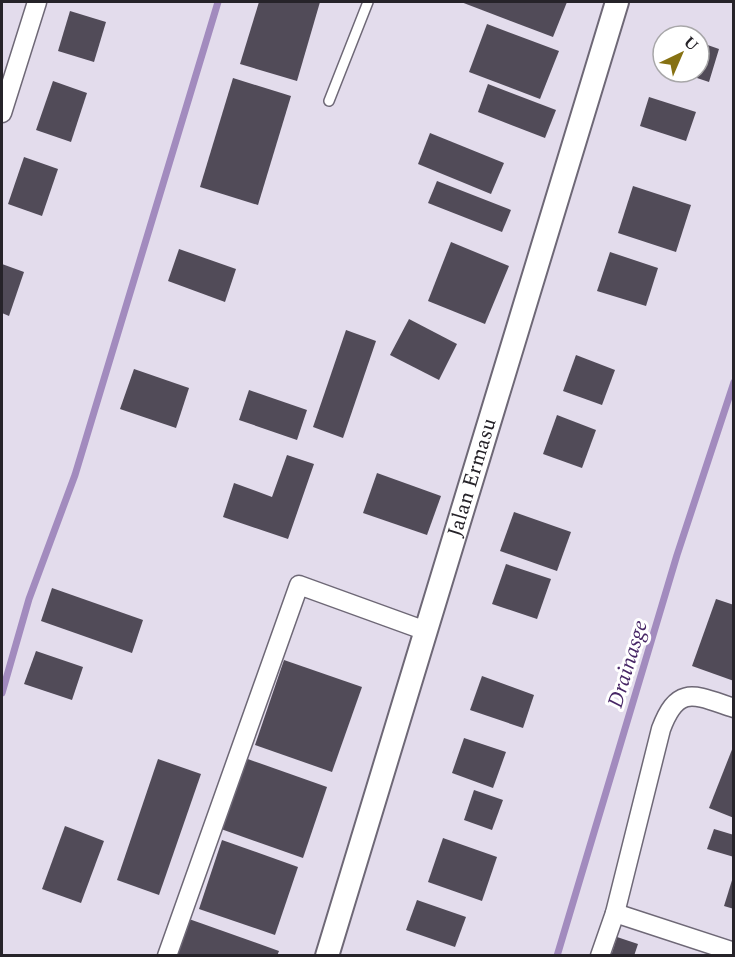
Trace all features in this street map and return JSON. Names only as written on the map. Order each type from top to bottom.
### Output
[{"type":"street","points":[[2,113],[9,66],[38,2]]},
{"type":"street","name":"Jalan Ermasu","points":[[327,956],[617,2]]},
{"type":"street","points":[[167,956],[299,585],[426,631]]},
{"type":"street","points":[[600,956],[615,913],[661,729],[668,710],[675,701],[686,696],[734,708]]},
{"type":"street","points":[[615,913],[734,952]]},
{"type":"lane","points":[[329,101],[368,2]]},
{"type":"building","points":[[259,2],[320,2],[297,81],[240,64]]},
{"type":"building","points":[[461,2],[567,2],[553,37]]},
{"type":"building","points":[[70,11],[106,22],[94,62],[58,51]]},
{"type":"building","points":[[487,24],[559,51],[540,99],[469,72]]},
{"type":"building","points":[[711,46],[719,49],[711,75]]},
{"type":"building","points":[[233,78],[291,96],[258,205],[200,187]]},
{"type":"building","points":[[53,81],[87,93],[71,142],[36,130]]},
{"type":"building","points":[[488,84],[556,110],[545,138],[478,112]]},
{"type":"building","points":[[649,97],[696,112],[686,141],[640,126]]},
{"type":"building","points":[[430,133],[504,163],[491,194],[418,164]]},
{"type":"building","points":[[24,157],[58,169],[42,216],[8,204]]},
{"type":"building","points":[[437,181],[511,210],[502,232],[428,203]]},
{"type":"building","points":[[633,186],[691,205],[676,252],[618,233]]},
{"type":"building","points":[[451,242],[509,266],[485,324],[428,301]]},
{"type":"building","points":[[179,249],[236,269],[225,302],[168,281]]},
{"type":"building","points":[[610,252],[658,268],[646,306],[597,291]]},
{"type":"building","points":[[2,264],[24,272],[9,316],[2,313]]},
{"type":"building","points":[[409,319],[457,344],[439,380],[390,355]]},
{"type":"building","points":[[346,330],[376,341],[343,438],[313,427]]},
{"type":"building","points":[[576,355],[615,370],[602,405],[563,391]]},
{"type":"building","points":[[134,369],[189,388],[176,428],[120,409]]},
{"type":"building","points":[[249,390],[307,410],[297,440],[239,420]]},
{"type":"building","points":[[557,415],[596,430],[582,468],[543,454]]},
{"type":"building","points":[[287,455],[314,464],[288,539],[223,517],[234,483],[272,497]]},
{"type":"building","points":[[377,473],[441,496],[427,535],[363,513]]},
{"type":"building","points":[[514,512],[571,532],[557,571],[500,551]]},
{"type":"building","points":[[506,564],[551,579],[537,619],[492,604]]},
{"type":"building","points":[[52,588],[143,620],[132,653],[41,621]]},
{"type":"building","points":[[716,599],[734,605],[734,681],[692,666]]},
{"type":"building","points":[[36,651],[83,667],[72,700],[24,684]]},
{"type":"building","points":[[284,660],[362,687],[332,772],[255,745]]},
{"type":"building","points":[[482,676],[534,695],[523,728],[470,710]]},
{"type":"building","points":[[464,738],[506,752],[493,788],[452,773]]},
{"type":"building","points":[[734,747],[734,818],[709,808]]},
{"type":"building","points":[[245,758],[327,787],[303,858],[221,829]]},
{"type":"building","points":[[158,759],[201,774],[159,895],[117,880]]},
{"type":"building","points":[[474,790],[503,800],[492,830],[464,820]]},
{"type":"building","points":[[65,826],[104,841],[81,903],[42,889]]},
{"type":"building","points":[[714,829],[734,835],[734,857],[707,849]]},
{"type":"building","points":[[443,838],[497,857],[482,901],[428,882]]},
{"type":"building","points":[[222,840],[298,867],[275,935],[199,909]]},
{"type":"building","points":[[734,877],[734,909],[724,906]]},
{"type":"building","points":[[417,900],[466,917],[455,947],[406,930]]},
{"type":"building","points":[[189,919],[279,951],[277,956],[177,956]]},
{"type":"building","points":[[617,937],[638,944],[634,956],[611,956]]},
{"type":"waterway","points":[[2,693],[29,599],[75,475],[218,2]]},
{"type":"waterway","name":"Drainasge","points":[[557,956],[677,555],[734,382]]}]
